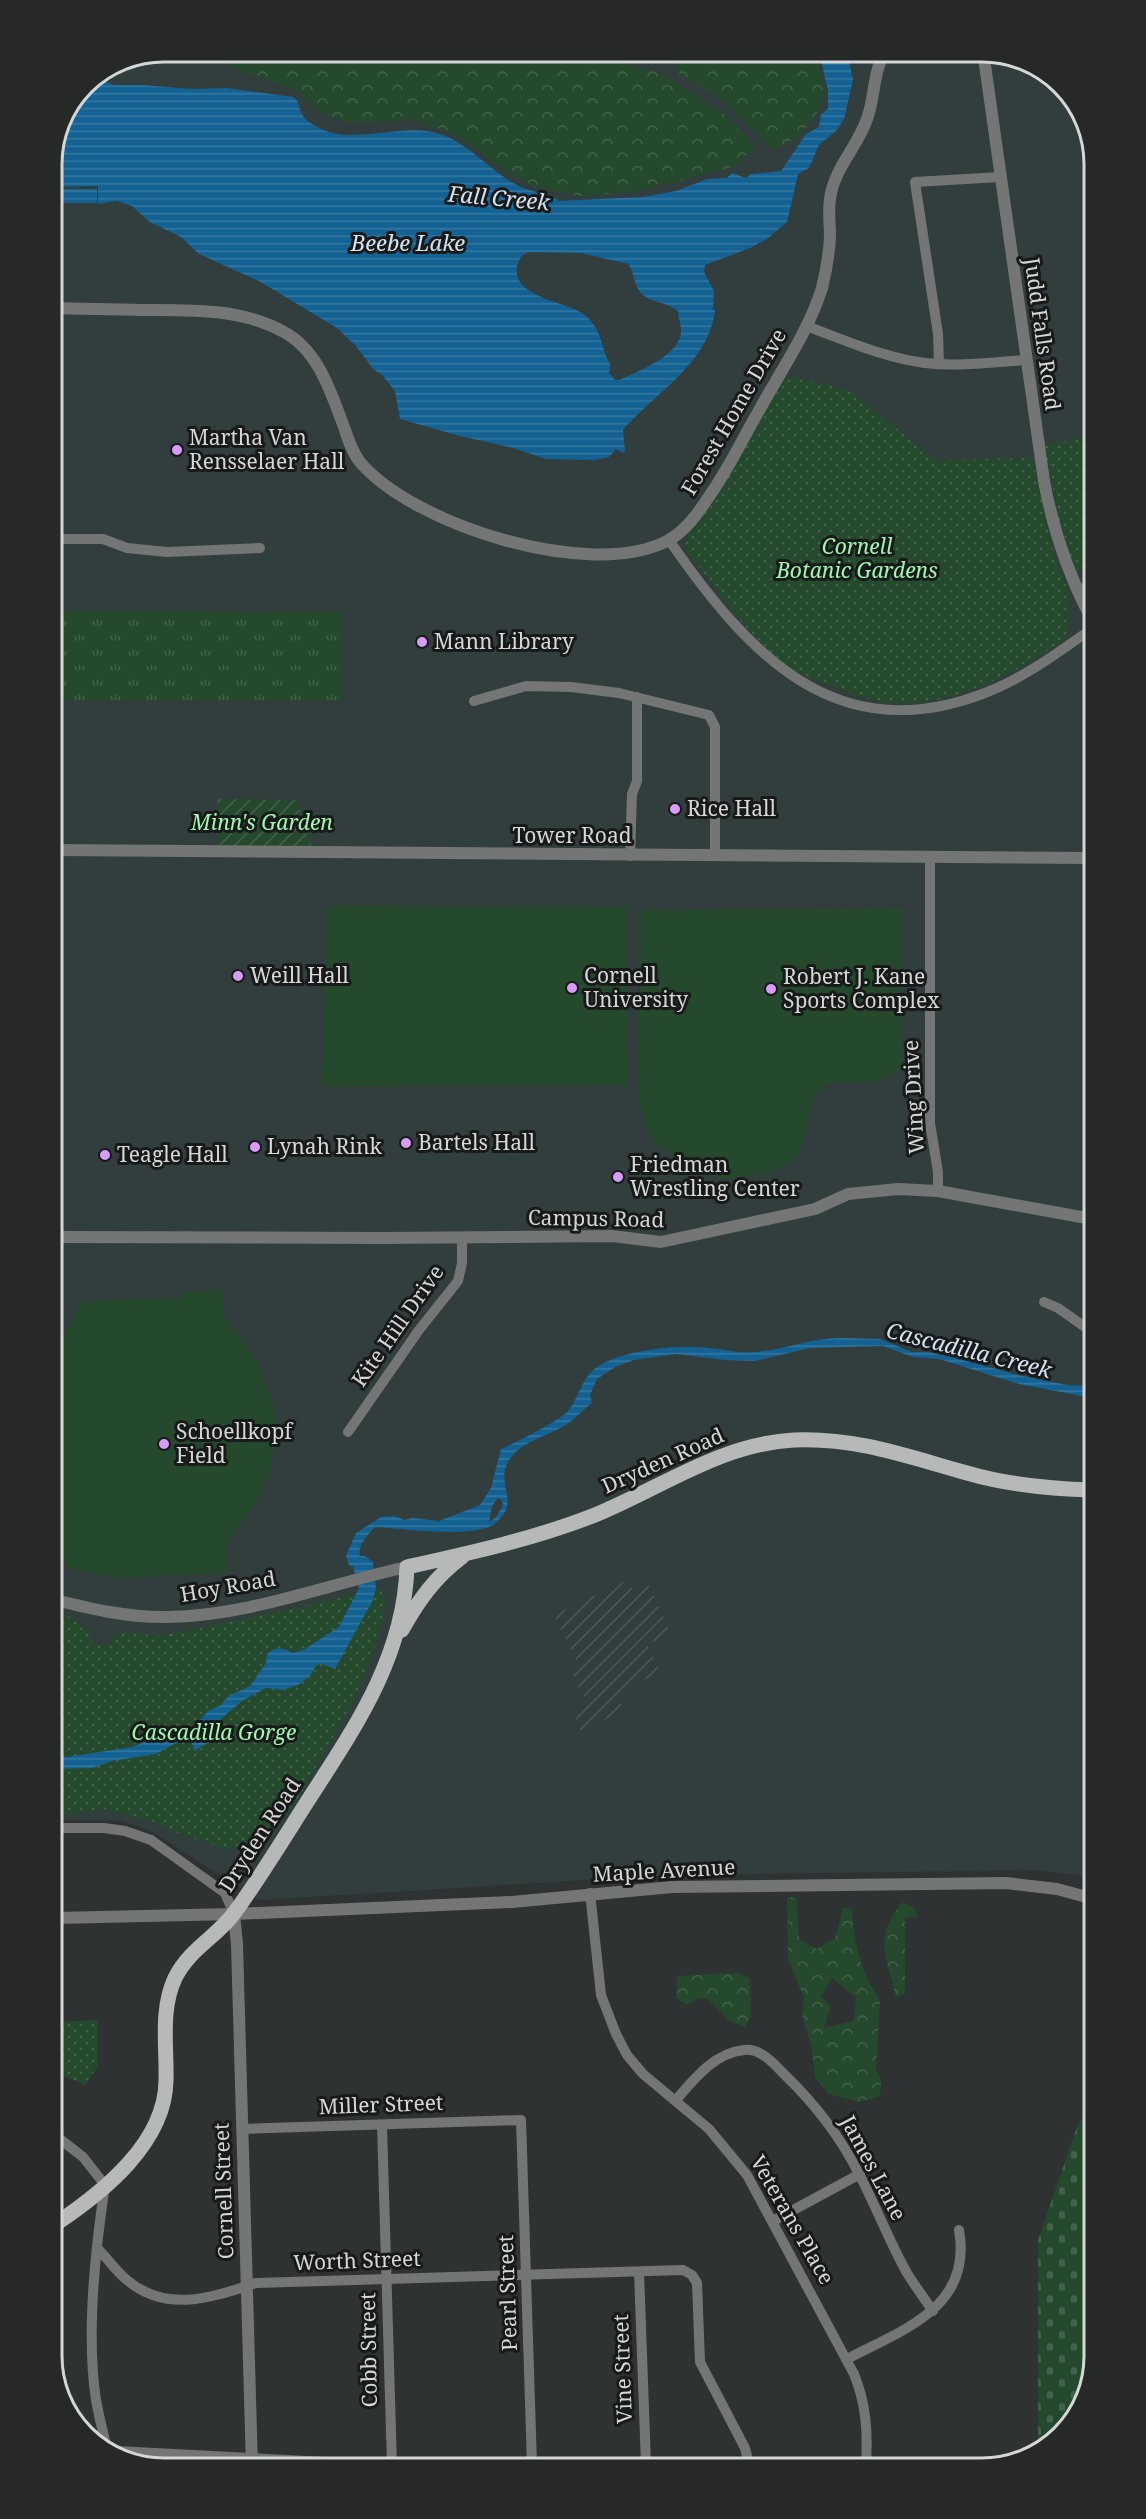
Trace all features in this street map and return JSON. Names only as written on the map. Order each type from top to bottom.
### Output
[{"type":"main road","name":"Dryden Road","points":[[389,1655],[403,1602],[407,1567],[467,1554],[584,1519],[631,1499],[709,1460],[763,1444],[792,1440],[848,1442],[877,1447],[998,1481],[1084,1489]]},
{"type":"main road","name":"Dryden Road","points":[[234,1914],[363,1716],[389,1655],[424,1593],[439,1575],[467,1554]]},
{"type":"main road","points":[[62,2219],[105,2185],[145,2143],[161,2111],[166,2083],[166,2009],[175,1978],[191,1953],[234,1914]]},
{"type":"street","name":"Forest Home Drive","points":[[62,308],[189,310],[241,316],[263,323],[297,340],[315,361],[328,387],[351,448],[358,460],[385,485],[432,512],[496,539],[576,554],[615,555],[636,552],[669,540],[694,517],[710,495],[806,326],[822,288],[828,256],[830,199],[834,180],[867,120],[880,62]]},
{"type":"street","name":"Judd Falls Road","points":[[984,62],[1049,507],[1067,568],[1084,604]]},
{"type":"street","points":[[939,364],[938,334],[915,182],[1000,177]]},
{"type":"street","points":[[806,326],[905,360],[939,364],[1027,360]]},
{"type":"street","points":[[62,539],[104,539],[127,548],[166,552],[260,548]]},
{"type":"street","points":[[669,540],[717,604],[760,651],[796,680],[824,694],[856,705],[909,711],[954,703],[986,693],[1015,679],[1083,635]]},
{"type":"street","points":[[1078,591],[1084,588]]},
{"type":"street","points":[[474,701],[526,686],[594,689],[709,715],[715,727],[714,856]]},
{"type":"street","points":[[630,856],[632,794],[637,781],[637,698]]},
{"type":"street","name":"Tower Road","points":[[62,850],[1084,858]]},
{"type":"street","name":"Wing Drive","points":[[930,858],[930,1123],[938,1172],[938,1191]]},
{"type":"street","name":"Campus Road","points":[[62,1237],[612,1236],[664,1242],[815,1209],[854,1193],[897,1189],[938,1191],[1084,1218]]},
{"type":"street","name":"Kite Hill Drive","points":[[348,1432],[419,1330],[458,1281],[462,1263],[462,1237]]},
{"type":"street","points":[[1044,1302],[1058,1308],[1084,1326]]},
{"type":"street","name":"Hoy Road","points":[[62,1601],[124,1614],[184,1617],[241,1608],[407,1567]]},
{"type":"street","points":[[62,1828],[104,1828],[125,1831],[151,1840],[225,1893],[234,1914]]},
{"type":"street","name":"Maple Avenue","points":[[234,1914],[512,1902],[672,1887],[995,1883],[1032,1884],[1084,1897]]},
{"type":"street","name":"Veterans Place","points":[[590,1893],[601,1995],[616,2034],[627,2055],[643,2074],[709,2130],[747,2175],[847,2359],[862,2394],[868,2431],[866,2458]]},
{"type":"street","name":"Dryden Road","points":[[62,1918],[234,1914]]},
{"type":"street","name":"Cornell Street","points":[[234,1914],[251,2457]]},
{"type":"street","name":"James Lane","points":[[676,2100],[701,2071],[726,2054],[744,2050],[756,2051],[771,2061],[811,2100],[837,2135],[860,2174],[908,2274],[933,2311]]},
{"type":"street","name":"Miller Street","points":[[242,2129],[521,2120]]},
{"type":"street","name":"Pearl Street","points":[[521,2120],[532,2457]]},
{"type":"street","name":"Cobb Street","points":[[382,2125],[392,2457]]},
{"type":"street","points":[[62,2141],[83,2157],[105,2185],[94,2285],[93,2358],[96,2398],[105,2438]]},
{"type":"street","points":[[773,2221],[860,2174]]},
{"type":"street","points":[[847,2359],[919,2321],[933,2311],[950,2291],[956,2278],[960,2252],[959,2230]]},
{"type":"street","name":"Worth Street","points":[[98,2249],[128,2281],[146,2293],[164,2299],[193,2301],[218,2296],[256,2283],[683,2270],[695,2278],[699,2362],[745,2448],[747,2458]]},
{"type":"street","name":"Vine Street","points":[[639,2272],[646,2458]]},
{"type":"street","points":[[137,2454],[178,2457]]},
{"type":"shaded area","name":"Cornell University","points":[[989,62],[1009,65],[1033,75],[1055,91],[1074,119],[1083,144],[1084,164],[1084,1878],[1033,1870],[740,1874],[586,1880],[259,1900],[149,1830],[122,1821],[62,1820],[62,157],[69,125],[91,91],[125,69],[144,63]]},
{"type":"shaded area","points":[[627,1580],[632,1589],[647,1582],[671,1633],[647,1645],[660,1672],[618,1696],[624,1711],[581,1731],[572,1712],[587,1704],[569,1666],[577,1662],[554,1615]]},
{"type":"green space","points":[[223,62],[616,62],[660,73],[724,114],[755,147],[736,166],[639,191],[582,196],[534,187],[497,165],[461,137],[415,120],[350,123],[320,112],[296,90]]},
{"type":"green space","points":[[675,62],[819,62],[825,90],[815,118],[798,137],[774,150],[716,95],[681,75],[674,67]]},
{"type":"green space","name":"Cornell Botanic Gardens","points":[[787,375],[851,391],[935,460],[1032,458],[1056,562],[1069,594],[1068,628],[1064,640],[1025,665],[983,686],[961,694],[916,703],[892,703],[870,699],[814,680],[800,674],[768,650],[720,595],[687,551],[685,542],[689,530],[710,507]]},
{"type":"green space","points":[[1084,438],[1084,569],[1075,571],[1059,519],[1044,445]]},
{"type":"green space","points":[[62,611],[341,612],[341,700],[62,700]]},
{"type":"green space","name":"Minn's Garden","points":[[217,799],[296,800],[309,829],[311,848],[217,846]]},
{"type":"green space","points":[[327,906],[627,907],[628,1085],[322,1086]]},
{"type":"green space","name":"Robert J. Kane Sports Complex","points":[[902,909],[901,1068],[880,1082],[827,1083],[812,1099],[804,1140],[797,1157],[776,1171],[728,1179],[716,1178],[687,1165],[657,1144],[645,1128],[638,1089],[641,910]]},
{"type":"green space","name":"Schoellkopf Field","points":[[222,1290],[224,1316],[256,1360],[274,1407],[276,1430],[270,1472],[255,1504],[227,1541],[228,1573],[112,1578],[69,1568],[62,1560],[62,1340],[82,1301],[183,1298],[184,1292]]},
{"type":"green space","name":"Cascadilla Gorge","points":[[378,1588],[383,1594],[386,1605],[372,1656],[353,1702],[295,1804],[263,1848],[246,1841],[229,1850],[180,1834],[152,1821],[105,1809],[62,1815],[62,1614],[83,1626],[93,1643],[100,1646],[109,1644],[119,1631],[157,1636],[321,1603]]},
{"type":"green space","points":[[787,1897],[796,1897],[799,1939],[817,1949],[835,1938],[843,1908],[852,1909],[863,1968],[880,2000],[876,2069],[881,2081],[880,2096],[860,2102],[828,2094],[815,2077],[812,2049],[802,2015],[804,1998],[788,1959]],"holes":[[[832,1978],[856,1997],[854,2021],[824,2028],[831,2006],[821,1996]]]},
{"type":"green space","points":[[903,1902],[914,1908],[918,1917],[905,1918],[905,1994],[896,1998],[886,1959],[885,1938],[893,1915]]},
{"type":"green space","points":[[739,1973],[750,1978],[751,2017],[745,2027],[730,2021],[708,1999],[699,1998],[687,2005],[676,1998],[677,1976]]},
{"type":"green space","points":[[98,2020],[98,2066],[85,2085],[62,2075],[62,2022]]},
{"type":"green space","points":[[1084,2115],[1083,2375],[1071,2406],[1055,2428],[1038,2440],[1038,2240],[1077,2127]]},
{"type":"water","name":"Beebe Lake","points":[[821,62],[849,62],[853,80],[844,119],[836,131],[819,145],[809,168],[798,174],[787,222],[767,239],[750,248],[705,265],[704,272],[714,291],[713,310],[715,310],[711,329],[703,346],[679,376],[623,430],[625,451],[623,453],[616,449],[609,457],[594,460],[546,459],[513,448],[400,419],[395,391],[337,328],[259,281],[199,254],[181,237],[150,222],[132,206],[117,201],[98,204],[98,186],[62,187],[62,157],[69,125],[91,91],[106,80],[114,85],[192,89],[227,88],[293,97],[308,121],[323,130],[338,134],[363,135],[415,130],[440,134],[463,146],[517,185],[559,201],[643,197],[676,191],[707,179],[727,178],[732,173],[746,178],[751,174],[781,171],[806,134],[819,127],[821,114],[828,109],[828,91]],"holes":[[[530,252],[581,253],[628,264],[642,294],[678,311],[681,334],[673,349],[665,356],[646,368],[615,380],[609,373],[610,364],[592,322],[582,313],[525,288],[518,279],[517,268],[522,255]]]},
{"type":"water","points":[[62,189],[97,189],[97,203],[62,203]]},
{"type":"water","points":[[840,1338],[880,1339],[912,1352],[928,1352],[1018,1375],[1067,1385],[1084,1386],[1084,1396],[1019,1384],[939,1359],[913,1357],[883,1346],[810,1348],[755,1361],[676,1354],[634,1360],[615,1367],[597,1379],[590,1395],[592,1403],[572,1421],[527,1444],[515,1453],[506,1466],[505,1472],[507,1507],[492,1526],[464,1532],[375,1527],[364,1540],[359,1552],[360,1556],[365,1556],[373,1562],[376,1588],[373,1600],[335,1669],[322,1664],[316,1665],[310,1676],[298,1685],[283,1690],[266,1688],[242,1701],[216,1723],[211,1741],[194,1751],[192,1743],[188,1740],[176,1743],[156,1754],[112,1761],[93,1768],[62,1769],[62,1757],[132,1747],[147,1741],[161,1741],[191,1730],[208,1711],[220,1706],[229,1696],[250,1686],[266,1663],[267,1654],[271,1651],[280,1649],[293,1653],[305,1649],[339,1627],[359,1588],[353,1567],[349,1565],[346,1556],[356,1533],[381,1517],[394,1516],[404,1520],[412,1518],[439,1521],[480,1505],[491,1488],[501,1449],[564,1415],[595,1368],[626,1355],[654,1349],[696,1347],[749,1352],[766,1351]],"holes":[[[498,1498],[502,1500],[503,1506],[495,1518],[489,1522],[492,1506]]]},
{"type":"place","name":"Martha Van Rensselaer Hall","points":[[177,450]]},
{"type":"place","name":"Mann Library","points":[[422,642]]},
{"type":"place","name":"Rice Hall","points":[[675,809]]},
{"type":"place","name":"Weill Hall","points":[[238,976]]},
{"type":"place","name":"Cornell University","points":[[572,988]]},
{"type":"place","name":"Robert J. Kane Sports Complex","points":[[771,989]]},
{"type":"place","name":"Bartels Hall","points":[[406,1143]]},
{"type":"place","name":"Lynah Rink","points":[[255,1147]]},
{"type":"place","name":"Teagle Hall","points":[[105,1155]]},
{"type":"place","name":"Friedman Wrestling Center","points":[[618,1177]]},
{"type":"place","name":"Schoellkopf Field","points":[[164,1444]]},
{"type":"water label","name":"Fall Creek","points":[[499,198]]},
{"type":"water label","name":"Cascadilla Creek","points":[[969,1350]]}]
